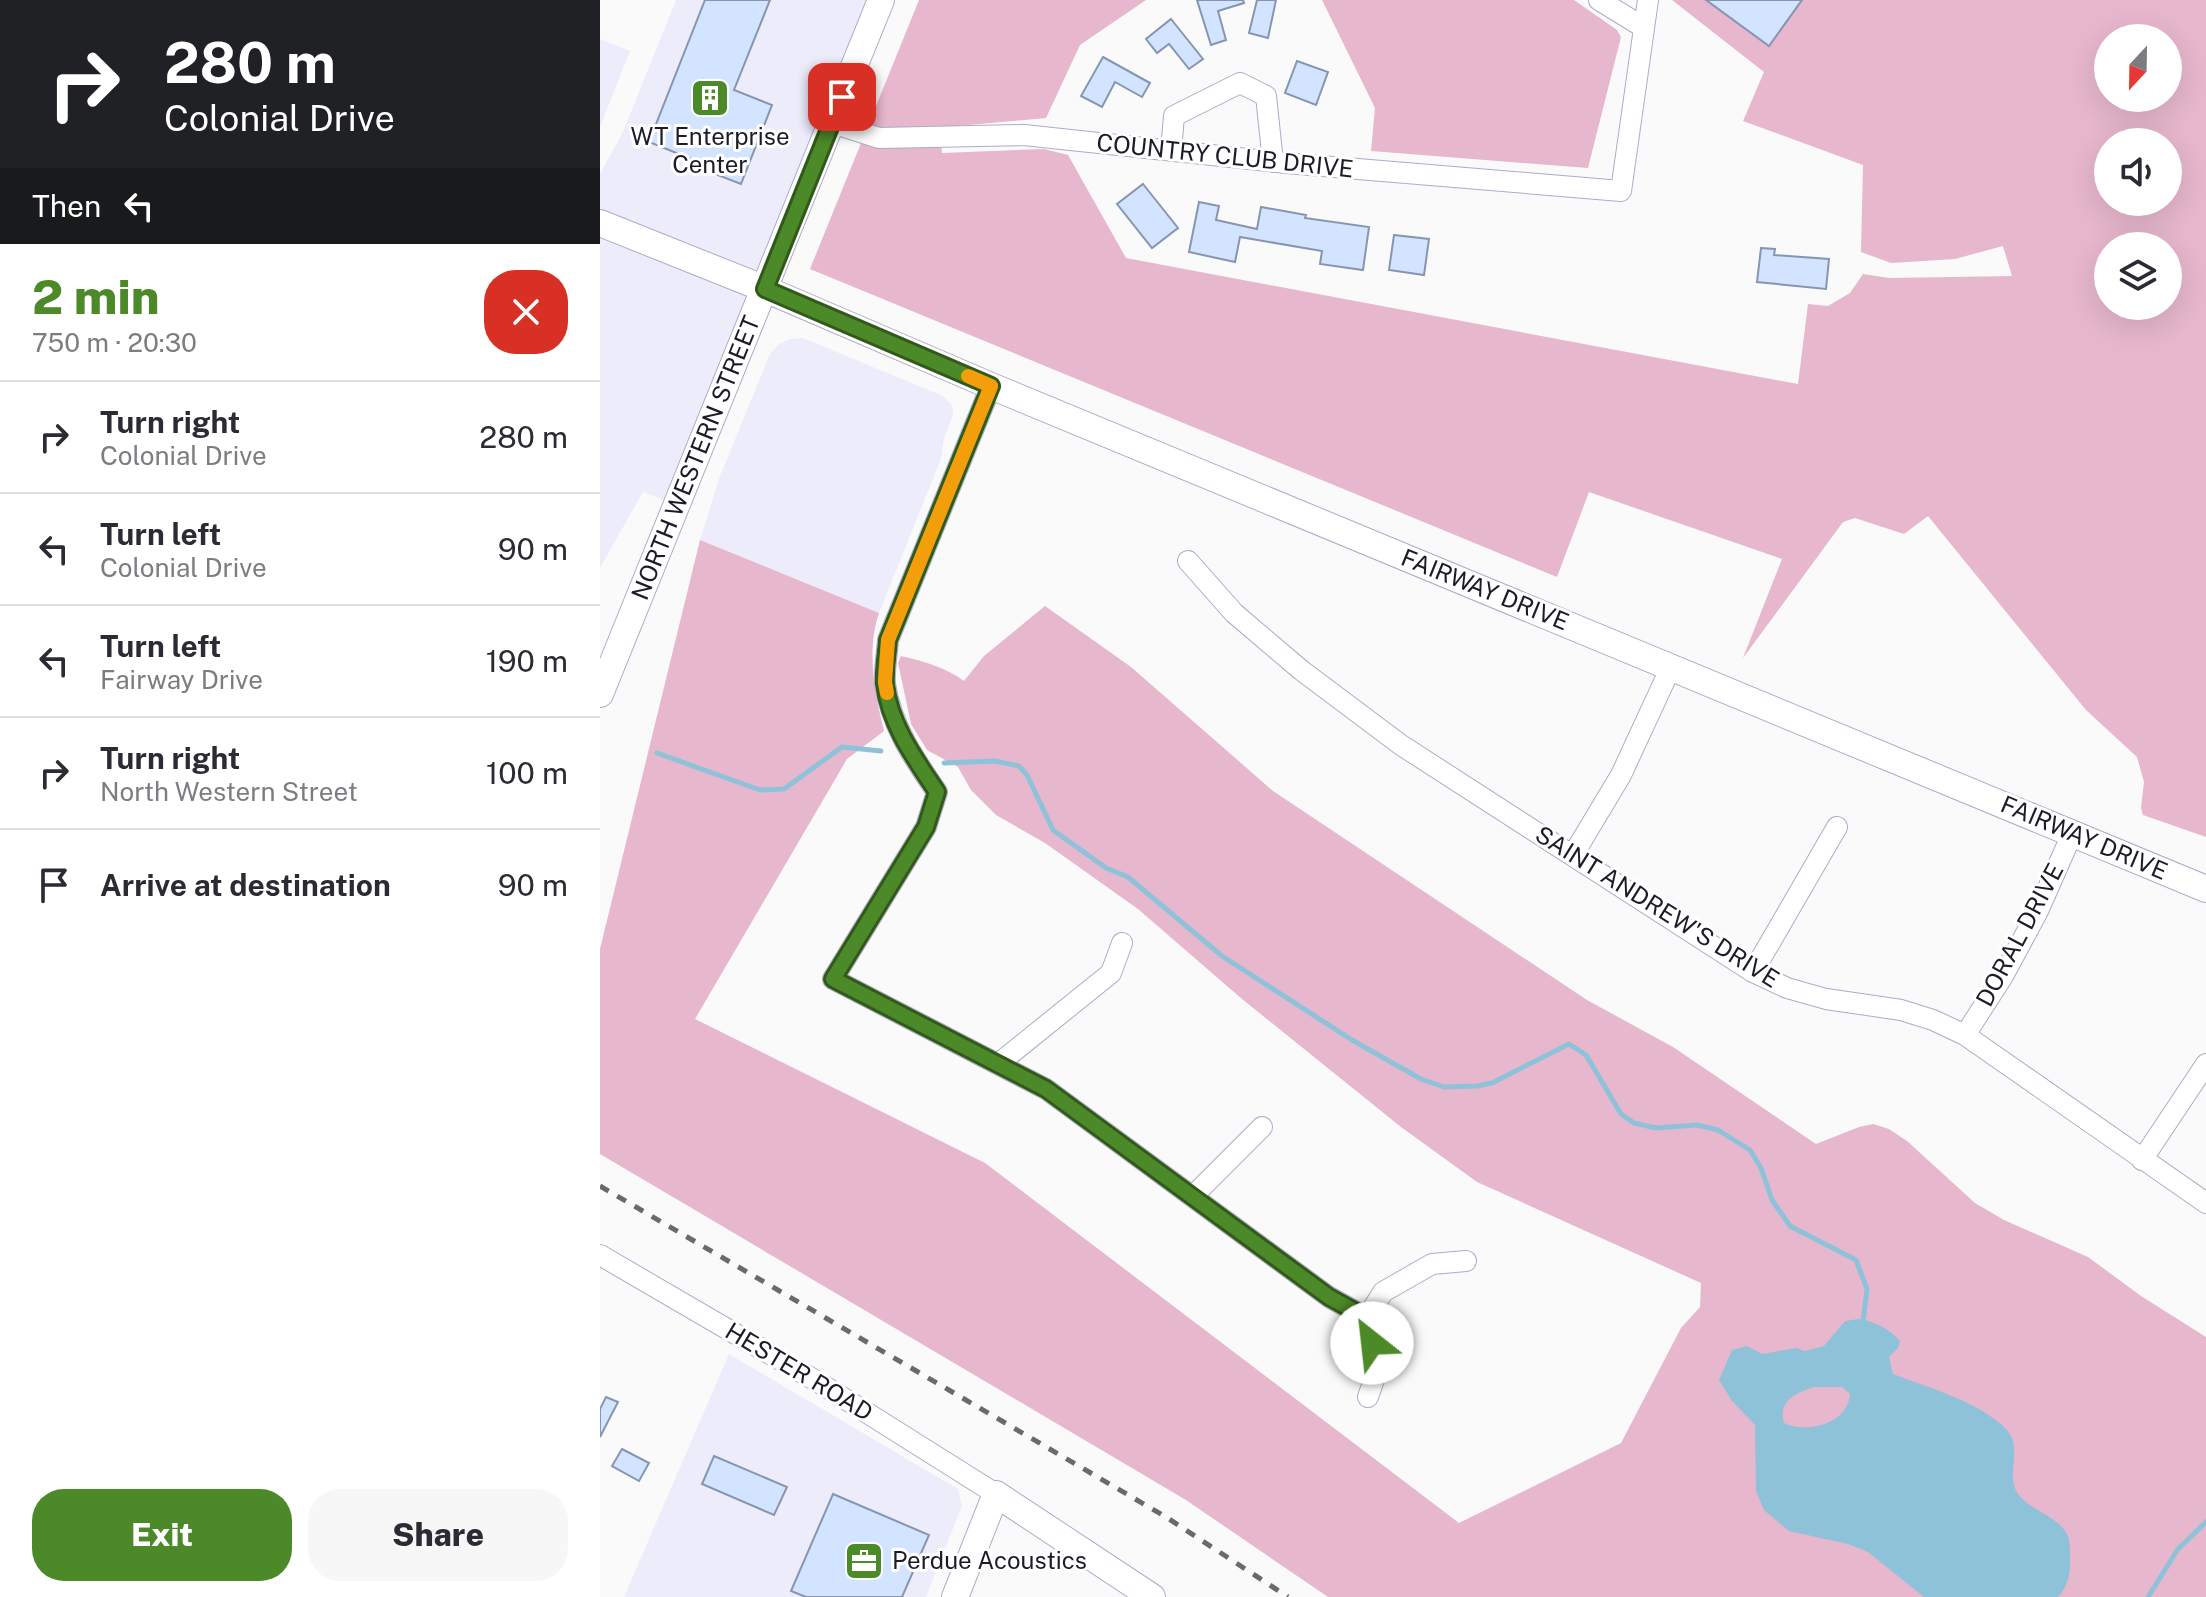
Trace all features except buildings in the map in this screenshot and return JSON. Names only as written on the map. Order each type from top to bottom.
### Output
[{"type":"main road","name":"NORTH WESTERN STREET","points":[[600,694],[881,0]]},
{"type":"main road","name":"FAIRWAY DRIVE","points":[[600,223],[2206,889]]},
{"type":"main road","points":[[955,1597],[996,1494]]},
{"type":"main road","name":"HESTER ROAD","points":[[996,1494],[1152,1597]]},
{"type":"street","points":[[1599,0],[1643,27],[1648,0]]},
{"type":"street","name":"COUNTRY CLUB DRIVE","points":[[832,123],[879,138],[1024,135],[1273,162],[1621,191],[1643,27]]},
{"type":"street","points":[[1171,151],[1174,116],[1240,83],[1266,96],[1273,162]]},
{"type":"street","points":[[991,386],[888,640],[885,682],[893,715],[909,750],[937,792],[926,827],[833,979],[1046,1089],[1329,1297],[1367,1318]]},
{"type":"street","name":"SAINT ANDREW'S DRIVE","points":[[1188,561],[1234,613],[1301,670],[1401,745],[1753,972],[1787,988],[1826,999],[1901,1010],[1965,1035],[2206,1203]]},
{"type":"street","points":[[1573,855],[1621,775],[1671,667]]},
{"type":"street","points":[[1753,972],[1837,827]]},
{"type":"street","name":"DORAL DRIVE","points":[[1965,1035],[2003,976],[2038,911],[2072,834]]},
{"type":"street","points":[[998,1064],[1111,973],[1122,943]]},
{"type":"street","points":[[2142,1160],[2206,1064]]},
{"type":"street","points":[[1193,1196],[1262,1127]]},
{"type":"street","name":"HESTER ROAD","points":[[600,1255],[818,1382],[996,1494]]},
{"type":"street","points":[[1368,1397],[1378,1368],[1367,1318],[1383,1292],[1432,1264],[1466,1261]]},
{"type":"shaded area","points":[[676,0],[881,0],[677,505],[643,492],[600,568],[600,174],[623,132]]},
{"type":"shaded area","points":[[919,0],[1146,0],[1080,45],[1046,118],[946,127],[940,131],[942,153],[1044,149],[1068,155],[1126,258],[1798,384],[1808,304],[1828,306],[1850,293],[1863,274],[1889,278],[2012,276],[2003,246],[1955,259],[1891,263],[1861,252],[1863,165],[1743,121],[1764,72],[1672,0],[2206,0],[2206,837],[2143,815],[2144,782],[2137,757],[2086,710],[1928,516],[1904,534],[1855,518],[1843,522],[1743,658],[1782,559],[1589,492],[1557,577],[810,269]]},
{"type":"shaded area","points":[[1322,0],[1574,0],[1617,30],[1621,37],[1588,168],[1371,151],[1375,108]]},
{"type":"shaded area","points":[[600,39],[630,51],[600,127]]},
{"type":"shaded area","points":[[803,338],[943,396],[952,405],[953,415],[944,438],[941,459],[879,613],[700,540],[720,476],[770,354],[779,344]]},
{"type":"shaded area","points":[[700,540],[879,613],[872,657],[884,731],[847,759],[695,1019],[985,1163],[1459,1523],[1621,1443],[1681,1328],[1700,1307],[1701,1283],[1477,1182],[1401,1127],[1242,999],[1138,909],[1045,843],[996,815],[971,790],[958,767],[927,750],[911,724],[898,663],[901,656],[942,668],[964,681],[984,656],[1045,606],[1131,667],[1273,791],[1587,1000],[1673,1047],[1816,1144],[1873,1124],[1889,1129],[1907,1141],[1975,1203],[2004,1220],[2088,1257],[2141,1296],[2206,1337],[2206,1597],[1328,1597],[1186,1500],[600,1154],[600,949]]},
{"type":"shaded area","points":[[729,1354],[958,1489],[962,1506],[926,1597],[624,1597]]},
{"type":"water","points":[[1865,1320],[1887,1329],[1900,1341],[1889,1357],[1893,1374],[1966,1402],[2010,1434],[2014,1448],[2014,1485],[2018,1493],[2023,1500],[2054,1520],[2068,1536],[2069,1573],[2058,1597],[1924,1597],[1868,1552],[1848,1544],[1789,1531],[1764,1510],[1756,1491],[1755,1425],[1732,1401],[1719,1380],[1732,1350],[1747,1346],[1762,1354],[1796,1348],[1805,1351],[1824,1346],[1845,1321]],"holes":[[[1814,1387],[1842,1387],[1850,1394],[1848,1404],[1834,1419],[1814,1427],[1784,1423],[1783,1409],[1795,1395]]]},
{"type":"waterway","points":[[657,753],[760,790],[784,789],[842,747],[881,751]]},
{"type":"waterway","points":[[944,763],[995,761],[1019,766],[1027,775],[1053,830],[1106,868],[1128,877],[1222,956],[1352,1040],[1421,1079],[1444,1087],[1492,1083],[1569,1044],[1586,1055],[1621,1114],[1634,1123],[1656,1128],[1697,1125],[1718,1130],[1750,1150],[1761,1168],[1772,1200],[1790,1226],[1856,1260],[1867,1289],[1863,1323]]},
{"type":"waterway","points":[[2148,1597],[2178,1549],[2206,1522]]},
{"type":"railway","points":[[600,1186],[1166,1517],[1288,1597]]},
{"type":"slow traffic","points":[[887,693],[888,640],[991,386],[968,376]]},
{"type":"place","name":"WT Enterprise Center","points":[[710,98]]},
{"type":"place","name":"Perdue Acoustics","points":[[864,1561]]},
{"type":"route","points":[[842,97],[765,289],[991,386],[888,640],[885,682],[893,715],[909,750],[937,792],[926,827],[833,979],[1046,1089],[1329,1297],[1367,1318],[1372,1343]]}]
